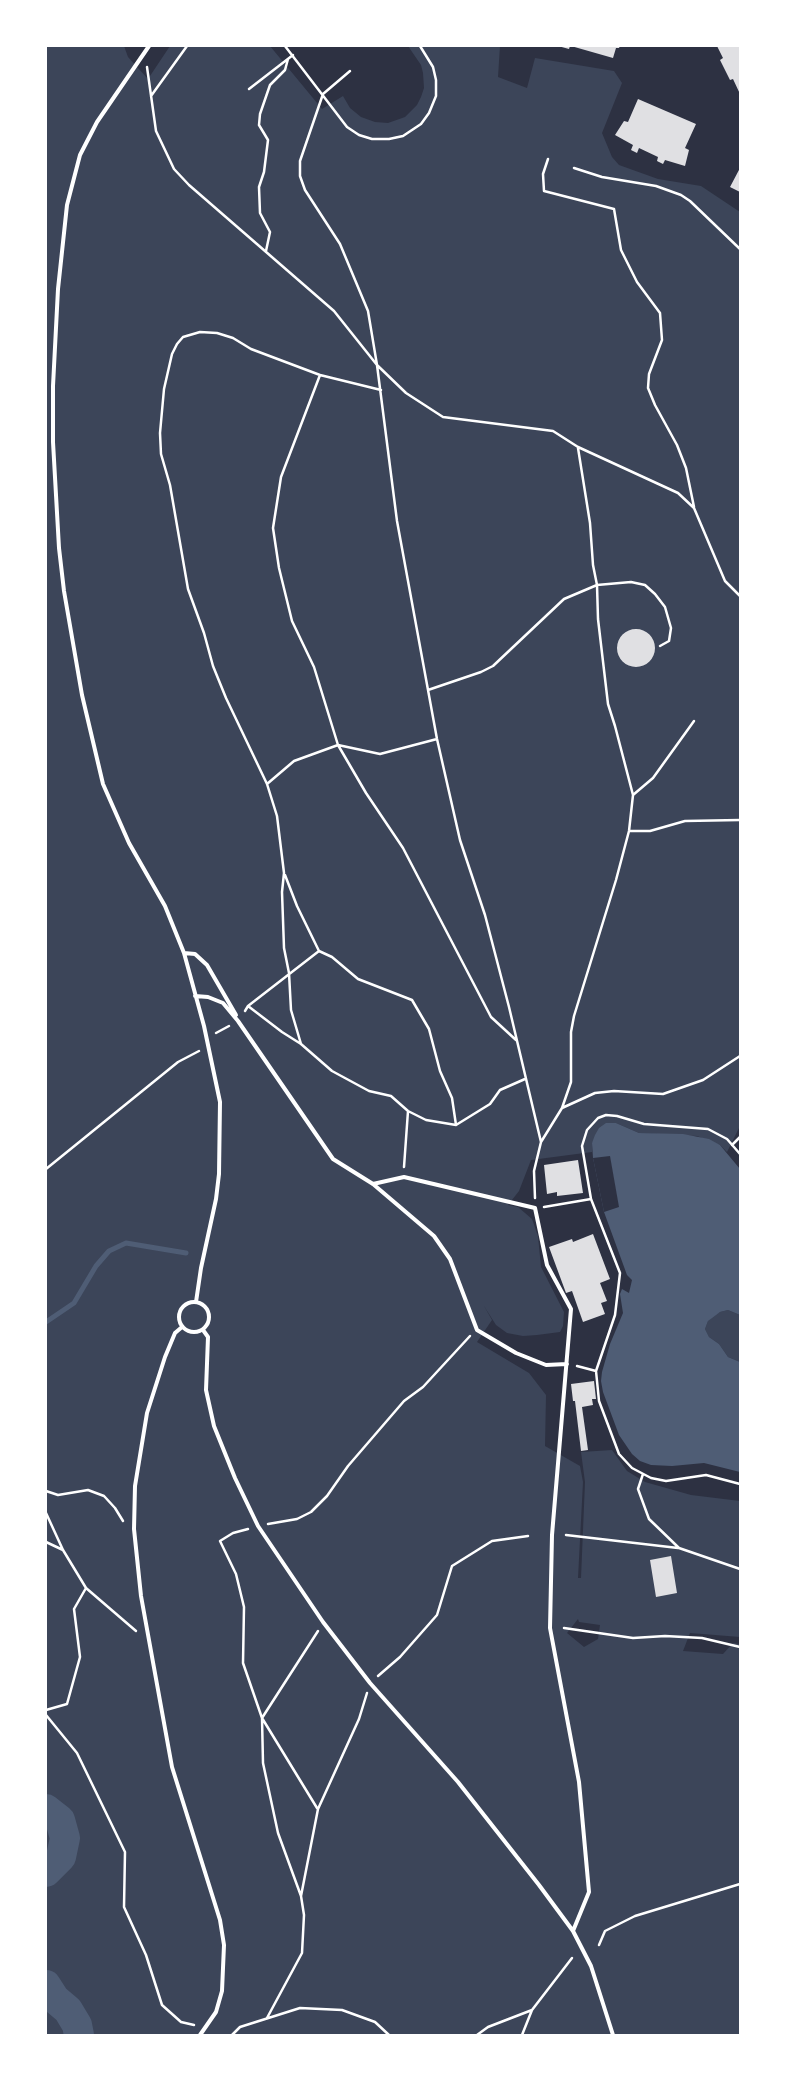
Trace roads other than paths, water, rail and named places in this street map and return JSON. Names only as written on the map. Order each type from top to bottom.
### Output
[{"type":"street","points":[[149,46],[101,116],[80,155],[67,205],[58,289],[53,386],[55,500],[59,548],[73,643],[82,695],[103,784],[129,843],[165,906],[184,953],[196,996],[220,1102],[219,1174],[216,1199],[201,1268],[196,1302]]},
{"type":"street","points":[[184,953],[195,954],[207,965],[244,1029]]},
{"type":"street","points":[[196,996],[208,997],[223,1003],[244,1029],[333,1160],[373,1184],[434,1236],[450,1259],[477,1330],[516,1353],[546,1365],[567,1364]]},
{"type":"street","points":[[373,1184],[404,1177],[535,1208],[547,1265],[571,1309],[552,1535],[550,1628],[580,1782],[589,1892],[573,1932]]},
{"type":"street","points":[[196,1302],[204,1306],[209,1313],[209,1322],[204,1330],[196,1333],[188,1332],[182,1327],[179,1321],[181,1310],[185,1305],[196,1302]]},
{"type":"street","points":[[182,1327],[175,1333],[165,1357],[147,1413],[135,1486],[134,1529],[141,1596],[172,1767],[220,1920],[224,1945],[222,1991],[216,2012],[200,2035]]},
{"type":"street","points":[[204,1330],[208,1337],[206,1390],[214,1426],[235,1478],[258,1526],[323,1622],[370,1683],[458,1782],[539,1885],[573,1932],[591,1966],[613,2035]]},
{"type":"waterway","points":[[46,1322],[74,1303],[96,1266],[109,1251],[126,1243],[186,1253]]},
{"type":"waterway","points":[[46,1809],[60,1820],[65,1838],[61,1857],[46,1872]]},
{"type":"waterway","points":[[46,1985],[55,1999],[68,2010],[77,2025],[79,2035]]}]
